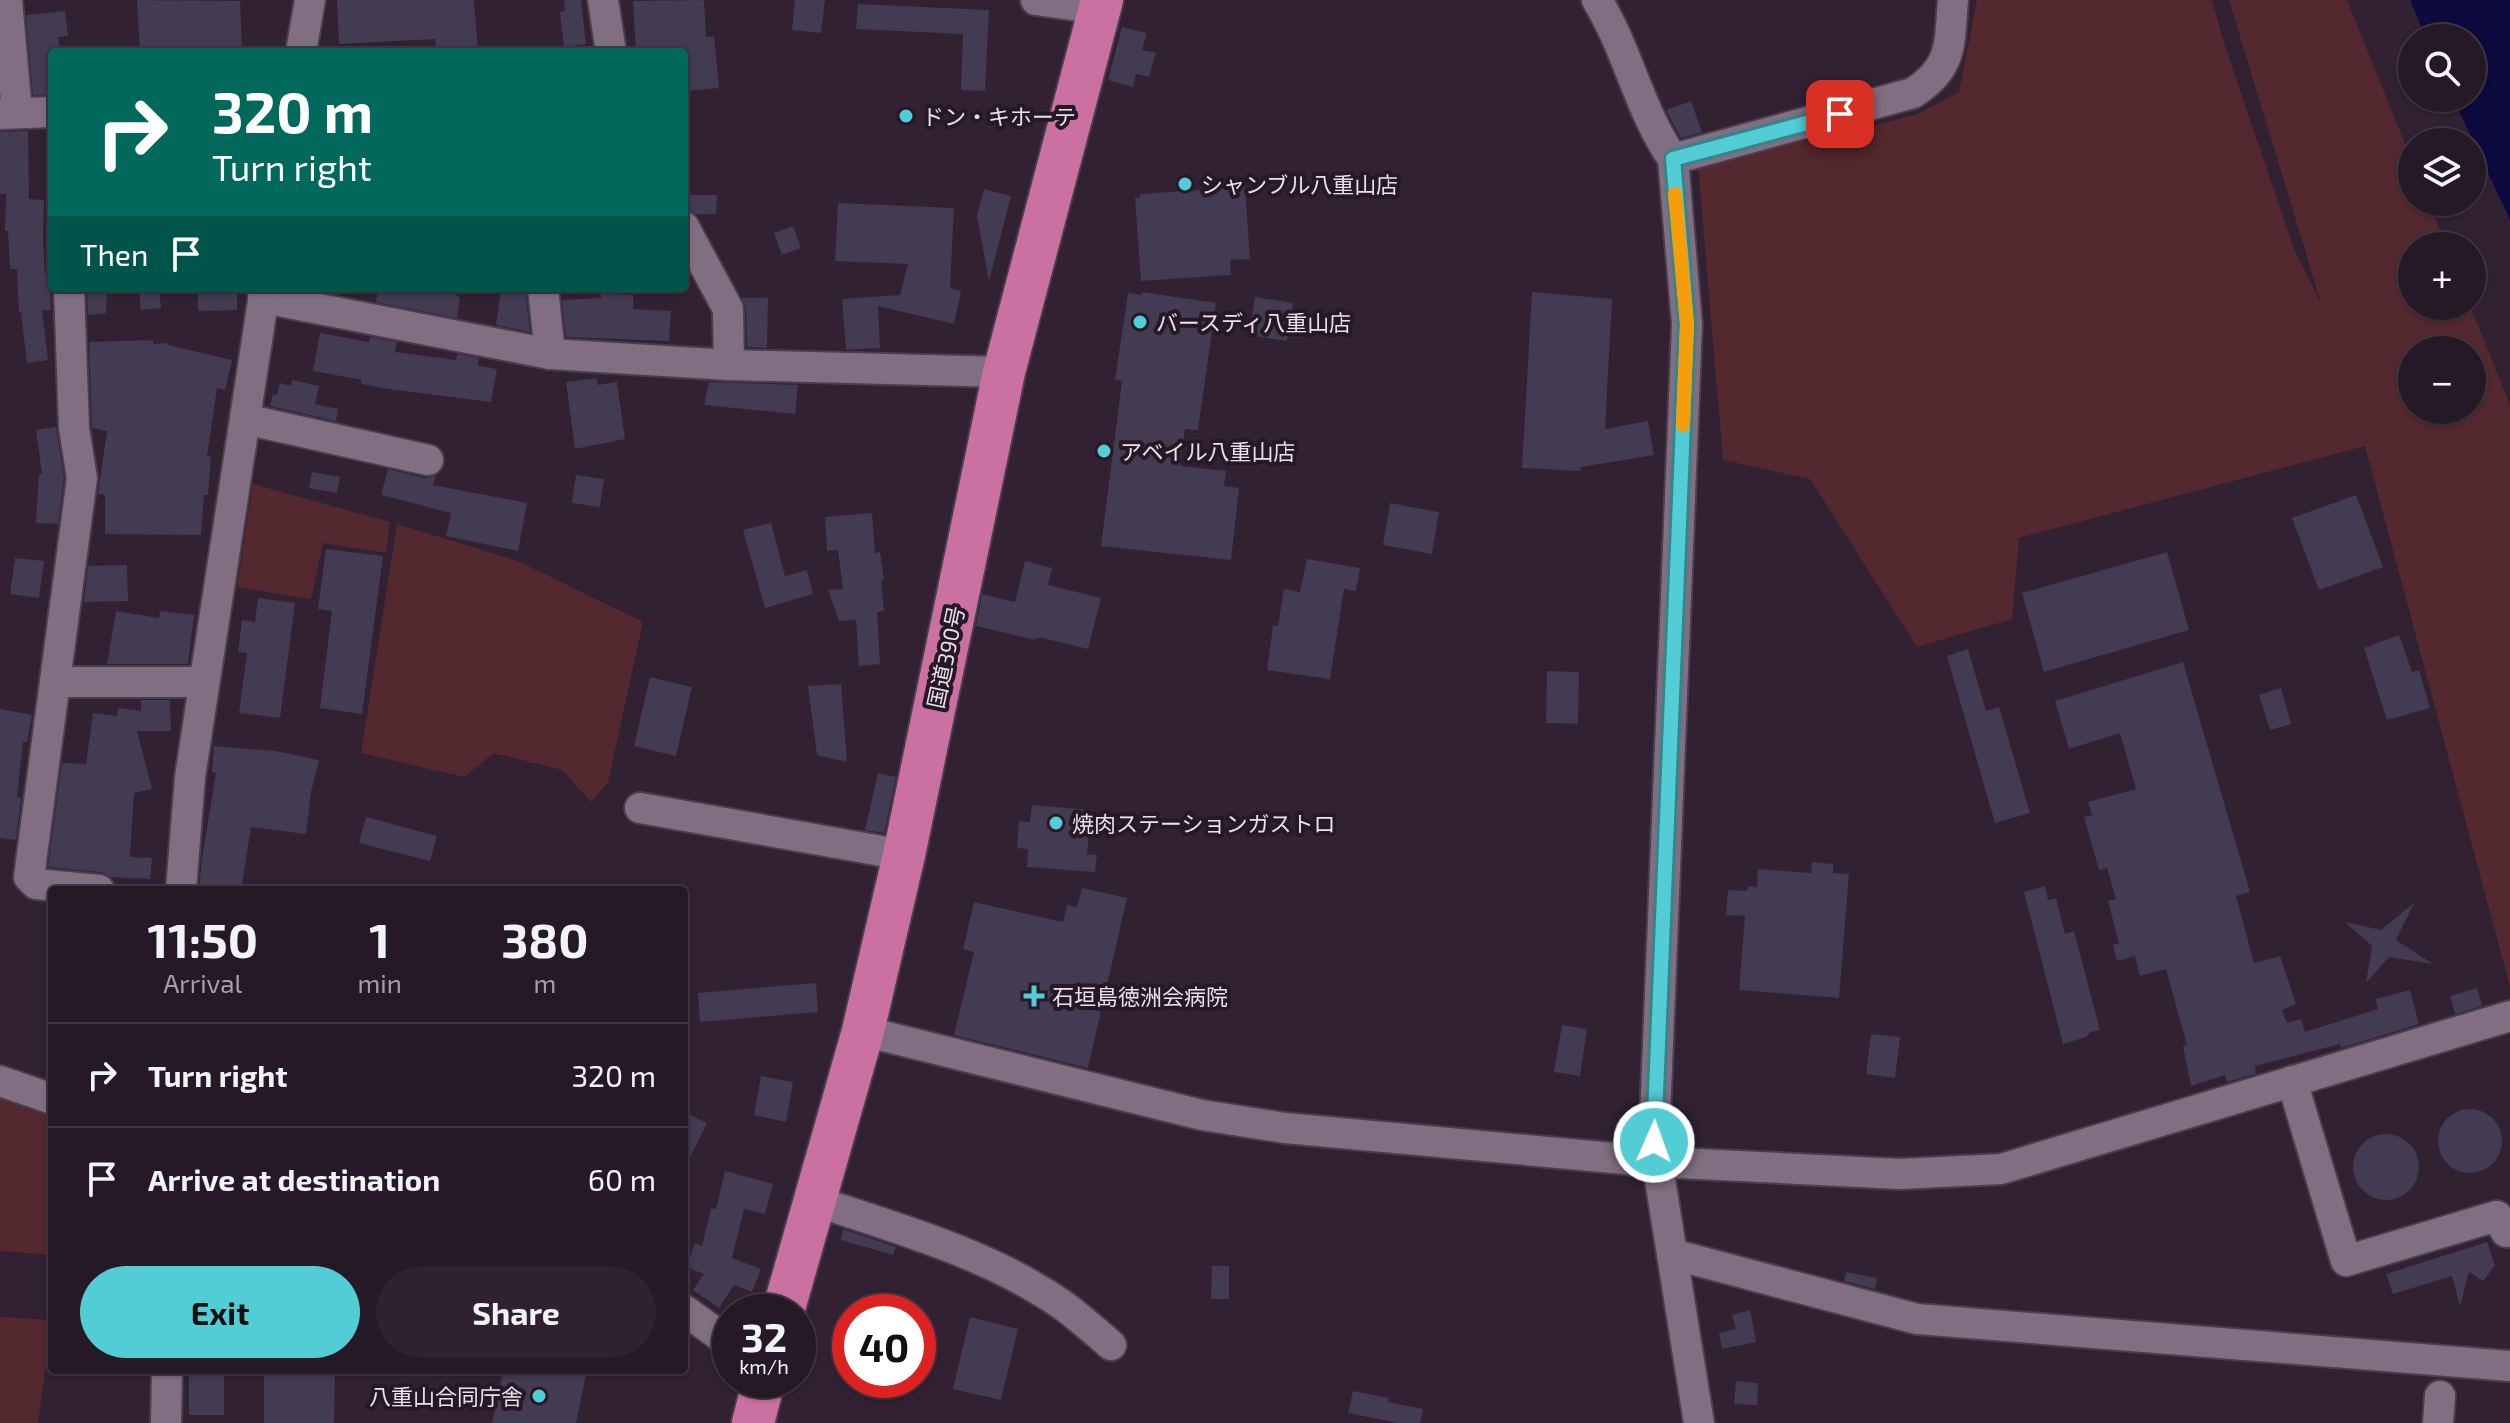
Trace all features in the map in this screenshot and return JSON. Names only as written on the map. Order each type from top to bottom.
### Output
[{"type":"highway","name":"国道390号","points":[[788,1294],[863,1031],[904,855],[1004,372],[1100,5]]},
{"type":"highway","points":[[753,1423],[759,1398]]},
{"type":"street","points":[[7,0],[8,114],[48,112]]},
{"type":"street","points":[[302,48],[310,0]]},
{"type":"street","points":[[603,0],[610,48]]},
{"type":"street","points":[[1036,0],[1100,5]]},
{"type":"street","points":[[1597,0],[1612,25],[1659,139],[1673,159],[1687,324],[1654,1142],[1699,1423]]},
{"type":"street","points":[[1673,159],[1913,93],[1933,80],[1947,55],[1953,0]]},
{"type":"street","points":[[688,234],[728,309],[729,365]]},
{"type":"street","points":[[57,886],[36,884],[29,877],[82,478],[74,428],[69,292]]},
{"type":"street","points":[[543,292],[550,354]]},
{"type":"street","points":[[181,886],[190,777],[264,293],[550,354],[729,365],[1004,372]]},
{"type":"street","points":[[245,419],[428,460]]},
{"type":"street","points":[[55,682],[204,682]]},
{"type":"street","points":[[640,808],[904,855]]},
{"type":"street","points":[[863,1031],[1202,1115],[1285,1128],[1657,1162],[1900,1174],[2001,1169],[2510,1016]]},
{"type":"street","points":[[0,1081],[48,1098]]},
{"type":"street","points":[[2292,1081],[2346,1261],[2497,1216],[2506,1232],[2510,1231]]},
{"type":"street","points":[[815,1201],[956,1250],[1010,1275],[1063,1306],[1111,1345]]},
{"type":"street","points":[[1672,1254],[1917,1319],[2510,1366]]},
{"type":"street","points":[[688,1313],[712,1330]]},
{"type":"street","points":[[166,1423],[167,1374]]},
{"type":"shaded area","points":[[1977,0],[2212,0],[2294,249],[2321,303],[2229,0],[2347,0],[2399,128],[2398,216],[2434,216],[2441,232],[2398,232],[2398,320],[2476,320],[2482,336],[2398,336],[2398,424],[2486,424],[2486,346],[2510,405],[2510,987],[2365,446],[2019,538],[2012,619],[1917,647],[1810,479],[1723,460],[1698,165],[1916,115],[1959,92]]},
{"type":"shaded area","points":[[2410,0],[2510,0],[2510,220],[2486,169],[2486,128],[2467,128],[2460,112],[2486,112],[2486,24],[2420,24]]},
{"type":"shaded area","points":[[253,484],[390,522],[386,553],[323,543],[311,599],[237,587]]},
{"type":"shaded area","points":[[397,524],[518,561],[643,622],[608,782],[591,802],[562,770],[494,753],[464,777],[361,753]]},
{"type":"shaded area","points":[[0,1097],[48,1113],[48,1255],[0,1251]]},
{"type":"shaded area","points":[[0,1317],[48,1320],[48,1349],[38,1423],[0,1423]]},
{"type":"building","points":[[137,0],[240,1],[242,48],[140,48]]},
{"type":"building","points":[[337,0],[474,0],[478,48],[436,48],[435,39],[339,44]]},
{"type":"building","points":[[564,0],[581,0],[586,44],[564,47],[560,12],[565,11]]},
{"type":"building","points":[[704,0],[706,37],[714,36],[719,88],[688,91],[688,48],[636,48],[633,1]]},
{"type":"building","points":[[795,0],[825,0],[821,33],[792,30]]},
{"type":"building","points":[[858,4],[989,10],[985,91],[961,90],[963,34],[856,29]]},
{"type":"building","points":[[65,11],[68,36],[58,37],[60,47],[48,48],[48,94],[33,95],[26,15]]},
{"type":"building","points":[[1122,27],[1147,33],[1142,50],[1156,53],[1149,77],[1136,74],[1133,87],[1108,80]]},
{"type":"building","points":[[1691,101],[1702,132],[1681,138],[1666,110]]},
{"type":"building","points":[[28,131],[29,199],[44,200],[45,274],[48,274],[51,310],[42,310],[48,360],[27,363],[19,312],[17,269],[10,269],[8,231],[5,231],[6,194],[0,194],[0,132]]},
{"type":"building","points":[[1245,187],[1250,259],[1230,260],[1231,275],[1141,281],[1135,198],[1140,194]]},
{"type":"building","points":[[984,189],[1011,196],[989,281],[977,216]]},
{"type":"building","points":[[689,195],[717,195],[716,214],[696,214],[689,210]]},
{"type":"building","points":[[838,203],[954,208],[950,288],[961,291],[954,324],[878,306],[880,348],[846,350],[842,299],[900,295],[908,264],[835,261]]},
{"type":"building","points":[[793,226],[801,248],[782,255],[774,233]]},
{"type":"building","points":[[87,292],[107,292],[106,313],[88,315]]},
{"type":"building","points":[[139,292],[159,292],[161,308],[141,310]]},
{"type":"building","points":[[198,292],[237,292],[237,310],[198,311]]},
{"type":"building","points":[[377,292],[456,292],[456,296],[460,297],[457,318],[376,302]]},
{"type":"building","points":[[500,292],[525,292],[530,332],[496,325]]},
{"type":"building","points":[[1142,292],[1216,303],[1198,430],[1185,429],[1180,466],[1226,471],[1224,486],[1239,488],[1231,560],[1101,546],[1122,381],[1115,380],[1128,293],[1142,295]]},
{"type":"building","points":[[1532,292],[1612,299],[1605,429],[1648,421],[1654,455],[1581,467],[1580,471],[1522,468]]},
{"type":"building","points":[[601,294],[633,295],[633,309],[671,311],[669,341],[566,337],[562,300],[601,298]]},
{"type":"building","points":[[1255,297],[1293,303],[1287,341],[1249,335]]},
{"type":"building","points":[[742,298],[768,298],[767,348],[747,347],[746,309]]},
{"type":"building","points":[[320,333],[369,342],[370,337],[397,342],[395,352],[456,360],[457,354],[479,358],[478,366],[497,369],[491,402],[388,389],[361,384],[362,380],[313,371]]},
{"type":"building","points":[[153,340],[153,344],[168,343],[232,360],[225,390],[217,388],[207,456],[211,457],[208,495],[204,495],[201,535],[105,534],[105,495],[98,494],[107,431],[92,428],[89,342]]},
{"type":"building","points":[[597,378],[598,385],[617,382],[625,439],[575,449],[566,382]]},
{"type":"building","points":[[292,380],[319,386],[315,404],[338,409],[336,421],[270,406],[280,383],[291,386]]},
{"type":"building","points":[[709,382],[798,385],[795,414],[704,405]]},
{"type":"building","points":[[56,427],[64,478],[58,524],[36,523],[39,474],[42,474],[36,430]]},
{"type":"building","points":[[388,469],[424,478],[436,476],[433,485],[527,503],[518,551],[446,536],[451,513],[381,495]]},
{"type":"building","points":[[312,472],[340,477],[337,493],[309,488]]},
{"type":"building","points":[[576,475],[604,479],[600,507],[572,503]]},
{"type":"building","points":[[2356,495],[2383,567],[2319,590],[2292,518]]},
{"type":"building","points":[[1390,503],[1439,512],[1432,554],[1383,545]]},
{"type":"building","points":[[872,513],[875,553],[880,552],[884,579],[881,580],[884,611],[877,612],[880,664],[859,666],[856,620],[839,621],[828,590],[843,589],[838,550],[827,551],[825,517]]},
{"type":"building","points":[[771,523],[785,576],[807,570],[813,594],[765,608],[743,530]]},
{"type":"building","points":[[326,549],[383,556],[362,714],[320,708],[332,611],[318,609]]},
{"type":"building","points":[[2167,552],[2189,630],[2044,672],[2022,593]]},
{"type":"building","points":[[15,558],[44,561],[39,598],[10,594]]},
{"type":"building","points":[[1307,559],[1360,568],[1356,591],[1344,589],[1330,679],[1267,670],[1273,626],[1278,626],[1284,589],[1300,592]]},
{"type":"building","points":[[1025,561],[1052,568],[1048,585],[1101,598],[1088,649],[976,626],[982,594],[1015,602]]},
{"type":"building","points":[[127,565],[128,601],[84,602],[88,566]]},
{"type":"building","points":[[258,598],[295,603],[280,718],[239,713],[247,653],[238,652],[242,620],[255,622]]},
{"type":"building","points":[[116,611],[159,618],[160,611],[194,615],[188,664],[107,664]]},
{"type":"building","points":[[2399,635],[2412,672],[2419,670],[2430,708],[2387,720],[2364,648]]},
{"type":"building","points":[[1968,649],[1986,711],[1999,707],[2030,813],[1995,823],[1947,656]]},
{"type":"building","points":[[2183,662],[2250,892],[2236,896],[2254,963],[2280,956],[2296,1004],[2282,1010],[2287,1023],[2301,1019],[2305,1032],[2378,1009],[2375,999],[2410,990],[2419,1024],[2341,1048],[2340,1044],[2255,1066],[2256,1074],[2227,1082],[2225,1075],[2191,1086],[2183,1046],[2187,1045],[2166,969],[2140,976],[2135,956],[2117,961],[2113,945],[2119,943],[2108,901],[2116,899],[2107,868],[2099,870],[2084,817],[2092,815],[2088,802],[2136,789],[2120,733],[2069,749],[2055,701]]},
{"type":"building","points":[[1547,671],[1579,672],[1578,724],[1546,723]]},
{"type":"building","points":[[650,677],[692,687],[676,756],[634,746]]},
{"type":"building","points":[[841,684],[847,762],[817,755],[808,686]]},
{"type":"building","points":[[2281,688],[2291,724],[2270,730],[2259,695]]},
{"type":"building","points":[[141,700],[170,700],[171,731],[137,731],[152,789],[134,793],[130,857],[152,858],[150,879],[111,877],[101,872],[48,867],[62,763],[86,764],[93,713],[117,716],[118,708],[141,711]]},
{"type":"building","points":[[0,709],[32,715],[27,742],[23,742],[16,840],[0,838]]},
{"type":"building","points":[[214,746],[275,751],[319,760],[306,834],[251,827],[242,886],[199,886],[216,773],[212,772]]},
{"type":"building","points":[[878,773],[896,777],[884,833],[865,830]]},
{"type":"building","points":[[1032,805],[1091,810],[1087,854],[1097,855],[1095,872],[1027,867],[1028,849],[1017,848],[1019,821],[1030,822]]},
{"type":"building","points":[[366,817],[437,836],[430,861],[359,843]]},
{"type":"building","points":[[1812,862],[1833,864],[1833,873],[1849,874],[1839,998],[1739,990],[1745,916],[1726,915],[1728,890],[1747,891],[1748,886],[1757,887],[1758,869],[1811,873]]},
{"type":"building","points":[[2045,886],[2048,900],[2056,898],[2065,934],[2074,931],[2100,1030],[2063,1044],[2024,892]]},
{"type":"building","name":"石垣島徳洲会病院","points":[[1082,888],[1127,898],[1088,1068],[954,1035],[974,952],[963,949],[974,902],[1063,922],[1067,905],[1077,907]]},
{"type":"building","points":[[2414,903],[2396,940],[2433,964],[2389,957],[2366,983],[2372,946],[2345,922],[2381,930]]},
{"type":"building","points":[[816,983],[818,1012],[700,1022],[698,993]]},
{"type":"building","points":[[2477,988],[2482,1006],[2455,1014],[2450,996]]},
{"type":"building","points":[[1562,1025],[1587,1029],[1580,1076],[1554,1072]]},
{"type":"building","points":[[1871,1034],[1900,1037],[1895,1078],[1866,1074]]},
{"type":"building","points":[[761,1076],[793,1082],[786,1122],[754,1115]]},
{"type":"building","points":[[2470,1109],[2488,1115],[2496,1123],[2502,1141],[2496,1159],[2488,1167],[2470,1173],[2452,1167],[2444,1159],[2438,1141],[2444,1123],[2452,1115]]},
{"type":"building","points":[[688,1114],[707,1123],[688,1161]]},
{"type":"building","points":[[2386,1134],[2399,1137],[2409,1144],[2416,1154],[2419,1167],[2416,1180],[2409,1190],[2399,1197],[2386,1200],[2373,1197],[2363,1190],[2356,1180],[2353,1167],[2356,1154],[2363,1144],[2373,1137]]},
{"type":"building","points":[[725,1171],[773,1184],[765,1214],[744,1209],[732,1258],[761,1269],[752,1292],[734,1285],[728,1294],[712,1294],[712,1303],[693,1290],[704,1274],[688,1268],[695,1243],[702,1246],[711,1208],[716,1209]]},
{"type":"building","points":[[843,1229],[896,1247],[893,1255],[841,1240]]},
{"type":"building","points":[[2487,1242],[2495,1265],[2483,1281],[2469,1272],[2460,1306],[2452,1276],[2393,1294],[2386,1274]]},
{"type":"building","points":[[1212,1266],[1229,1266],[1229,1299],[1211,1299]]},
{"type":"building","points":[[1846,1272],[1877,1278],[1875,1289],[1844,1281]]},
{"type":"building","points":[[1750,1310],[1756,1342],[1722,1349],[1719,1333],[1736,1329],[1732,1315]]},
{"type":"building","points":[[970,1317],[1018,1329],[1001,1400],[953,1389]]},
{"type":"building","points":[[189,1374],[224,1374],[224,1415],[189,1415]]},
{"type":"building","points":[[264,1374],[335,1374],[334,1423],[264,1423]]},
{"type":"building","name":"八重山合同庁舎","points":[[502,1374],[586,1374],[576,1423],[492,1423]]},
{"type":"building","points":[[1736,1381],[1758,1383],[1757,1405],[1734,1404]]},
{"type":"building","points":[[1353,1391],[1423,1409],[1420,1423],[1398,1423],[1348,1413]]},
{"type":"slow traffic","points":[[1675,194],[1687,324],[1683,425]]},
{"type":"place","name":"ドン・キホーテ","points":[[906,116]]},
{"type":"place","name":"シャンブル八重山店","points":[[1185,184]]},
{"type":"place","name":"バースディ八重山店","points":[[1140,322]]},
{"type":"place","name":"アベイル八重山店","points":[[1104,451]]},
{"type":"place","name":"焼肉ステーションガストロ","points":[[1056,823]]},
{"type":"place","name":"石垣島徳洲会病院","points":[[1034,996]]},
{"type":"place","name":"八重山合同庁舎","points":[[539,1396]]},
{"type":"route","points":[[1654,1142],[1687,324],[1673,159],[1840,114]]}]
